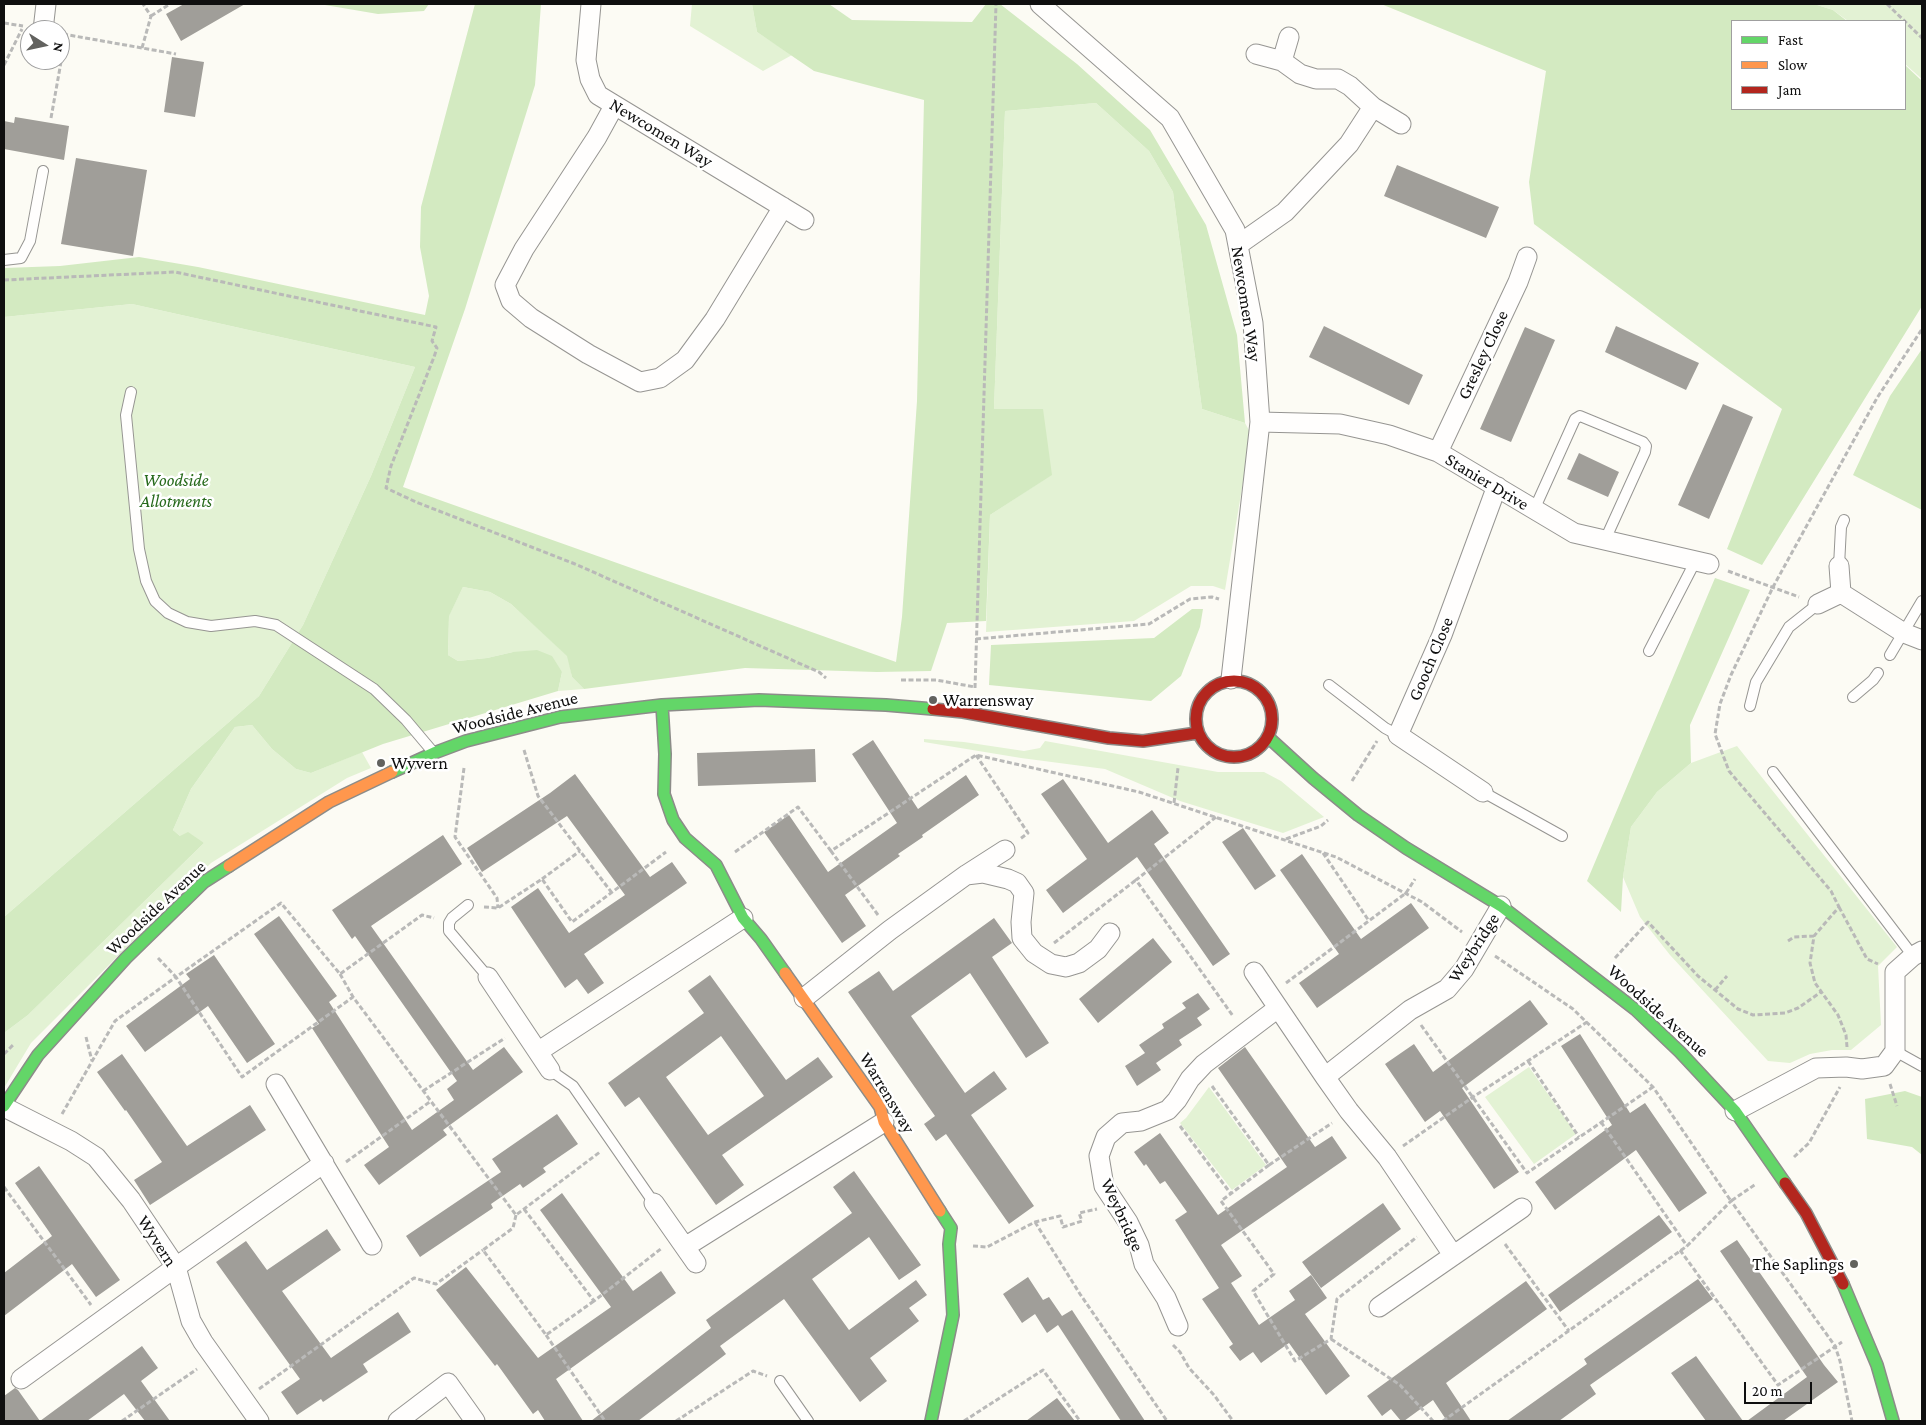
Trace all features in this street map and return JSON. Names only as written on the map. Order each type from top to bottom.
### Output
[{"type":"street","points":[[44,20],[46,4]]},
{"type":"street","name":"Newcomen Way","points":[[591,4],[586,60],[590,79],[598,96],[804,220]]},
{"type":"street","name":"Newcomen Way","points":[[1040,4],[1170,118],[1235,230],[1253,323],[1260,422],[1231,679]]},
{"type":"street","points":[[1282,61],[1289,37]]},
{"type":"street","points":[[1256,54],[1282,61],[1300,74],[1316,79],[1338,80],[1350,86],[1373,107],[1401,124]]},
{"type":"street","points":[[614,106],[597,137],[524,249],[505,285],[511,301],[531,318],[588,354],[640,382],[660,378],[686,360],[715,319],[783,208]]},
{"type":"street","points":[[1238,245],[1284,212],[1349,144],[1373,107]]},
{"type":"street","name":"Gresley Close","points":[[1438,452],[1518,282],[1527,257]]},
{"type":"street","name":"Stanier Drive","points":[[1260,422],[1340,424],[1389,435],[1438,452],[1574,533],[1702,562]]},
{"type":"street","name":"Gooch Close","points":[[1391,731],[1442,635],[1498,487]]},
{"type":"street","points":[[1839,566],[1841,593]]},
{"type":"street","points":[[1818,604],[1841,593]]},
{"type":"street","points":[[1841,593],[1904,633],[1922,640]]},
{"type":"street","points":[[1231,679],[1245,682],[1266,696],[1272,706],[1273,721],[1268,737],[1259,749],[1246,756],[1236,757],[1216,752],[1208,747],[1197,733],[1195,720],[1198,705],[1205,692],[1217,683],[1231,679]]},
{"type":"street","name":"Woodside Avenue","points":[[4,1107],[38,1055],[126,958],[204,882],[329,802],[434,753],[516,727],[560,717],[662,705],[759,700],[886,705],[974,714],[1109,738],[1143,741],[1177,738],[1197,733]]},
{"type":"street","name":"Warrensway","points":[[662,705],[665,754],[664,794],[673,820],[685,838],[716,865],[743,918],[761,938],[880,1107],[884,1122],[951,1228],[949,1244],[953,1315],[930,1421]]},
{"type":"street","points":[[1391,731],[1483,792]]},
{"type":"street","name":"Woodside Avenue","points":[[1268,737],[1313,778],[1358,815],[1406,848],[1501,906],[1636,1010],[1680,1052],[1735,1111],[1806,1213],[1850,1298],[1877,1365],[1893,1421]]},
{"type":"street","points":[[804,998],[890,930],[966,875],[1005,850]]},
{"type":"street","points":[[966,875],[983,873],[1008,879],[1016,883],[1024,892],[1021,922],[1022,938],[1037,956],[1051,964],[1066,967],[1079,963],[1098,949],[1110,933]]},
{"type":"street","name":"Weybridge","points":[[1325,1077],[1410,1010],[1447,989],[1464,970],[1501,906]]},
{"type":"street","points":[[539,1051],[743,918]]},
{"type":"street","points":[[1735,1111],[1816,1068],[1846,1067],[1862,1069],[1884,1066],[1895,1051],[1895,972],[1918,953]]},
{"type":"street","points":[[1254,972],[1349,1111],[1387,1157],[1434,1224],[1453,1255]]},
{"type":"street","points":[[488,977],[550,1070]]},
{"type":"street","name":"Weybridge","points":[[1178,1326],[1166,1298],[1144,1264],[1139,1245],[1128,1222],[1104,1186],[1099,1156],[1106,1137],[1122,1123],[1142,1121],[1168,1110],[1178,1100],[1190,1079],[1200,1068],[1245,1032],[1274,1002]]},
{"type":"street","points":[[276,1084],[372,1245]]},
{"type":"street","name":"Wyvern","points":[[4,1107],[71,1141],[96,1157],[131,1200],[176,1267],[191,1321],[259,1421]]},
{"type":"street","points":[[681,1242],[884,1122]]},
{"type":"street","points":[[21,1379],[176,1267],[327,1168]]},
{"type":"street","points":[[654,1203],[696,1263]]},
{"type":"street","points":[[1378,1307],[1522,1208]]},
{"type":"street","points":[[398,1421],[448,1383],[475,1421]]},
{"type":"lane","points":[[4,260],[20,258],[30,240],[43,171]]},
{"type":"lane","points":[[131,392],[126,415],[139,549],[146,582],[155,601],[168,613],[187,622],[211,626],[255,621],[276,625],[374,689],[406,720],[434,753]]},
{"type":"lane","points":[[1534,510],[1575,419],[1580,416],[1642,442],[1646,446],[1645,452],[1605,540]]},
{"type":"lane","points":[[1839,566],[1841,527],[1844,520]]},
{"type":"lane","points":[[1649,651],[1702,562]]},
{"type":"lane","points":[[1890,655],[1922,601]]},
{"type":"lane","points":[[1750,706],[1756,682],[1788,627],[1818,604]]},
{"type":"lane","points":[[1853,698],[1878,673]]},
{"type":"lane","points":[[1329,685],[1391,731]]},
{"type":"lane","points":[[1773,772],[1918,953]]},
{"type":"lane","points":[[1483,792],[1562,836]]},
{"type":"lane","points":[[468,904],[452,918],[449,923],[449,931],[488,977]]},
{"type":"lane","points":[[1895,1051],[1922,1066]]},
{"type":"lane","points":[[550,1070],[573,1086],[654,1203]]},
{"type":"lane","points":[[780,1381],[808,1421]]},
{"type":"path","points":[[142,48],[150,16],[143,4]]},
{"type":"path","points":[[150,16],[170,4]]},
{"type":"path","points":[[897,680],[936,680],[975,687],[996,4]]},
{"type":"path","points":[[1887,4],[1903,20]]},
{"type":"path","points":[[1906,22],[1922,38]]},
{"type":"path","points":[[4,65],[20,35]]},
{"type":"path","points":[[70,35],[176,54]]},
{"type":"path","points":[[51,118],[60,70]]},
{"type":"path","points":[[4,280],[175,272],[436,327],[432,341],[437,348],[391,466],[386,488],[416,502],[575,564],[819,672],[828,680]]},
{"type":"path","points":[[1895,972],[1867,959],[1831,891],[1729,771],[1715,734],[1720,704],[1730,674],[1773,587],[1877,398],[1922,329]]},
{"type":"path","points":[[1702,562],[1818,604]]},
{"type":"path","points":[[976,639],[1149,624],[1190,599],[1212,597],[1239,606]]},
{"type":"path","points":[[516,727],[538,796],[612,893]]},
{"type":"path","points":[[1351,783],[1391,731]]},
{"type":"path","points":[[976,755],[1028,833],[1005,850]]},
{"type":"path","points":[[831,851],[976,755],[1139,792],[1323,852],[1422,902],[1465,934]]},
{"type":"path","points":[[465,764],[455,838],[497,898],[498,908]]},
{"type":"path","points":[[1174,803],[1178,768]]},
{"type":"path","points":[[716,865],[798,807],[890,930]]},
{"type":"path","points":[[1037,956],[1216,817]]},
{"type":"path","points":[[1285,840],[1320,826],[1328,820]]},
{"type":"path","points":[[542,879],[572,922],[685,838]]},
{"type":"path","points":[[468,904],[498,908],[580,851]]},
{"type":"path","points":[[1323,852],[1369,921]]},
{"type":"path","points":[[1274,1002],[1369,921],[1406,893],[1416,878]]},
{"type":"path","points":[[1136,880],[1245,1032]]},
{"type":"path","points":[[52,1131],[114,1022],[280,903],[340,974],[353,997],[516,1215]]},
{"type":"path","points":[[1839,907],[1814,936],[1810,963],[1815,983],[1838,1015],[1846,1035],[1847,1055]]},
{"type":"path","points":[[340,974],[422,915],[449,923]]},
{"type":"path","points":[[1615,958],[1648,922],[1698,976],[1738,1009],[1753,1015],[1785,1013],[1798,1008],[1822,992]]},
{"type":"path","points":[[1788,941],[1794,937],[1814,936]]},
{"type":"path","points":[[1488,950],[1573,1009],[1653,1087],[1731,1201],[1835,1346],[1840,1361],[1852,1421]]},
{"type":"path","points":[[157,956],[176,978],[242,1077],[353,997]]},
{"type":"path","points":[[1715,990],[1727,976]]},
{"type":"path","points":[[1410,1010],[1527,1173],[1653,1087]]},
{"type":"path","points":[[1387,1157],[1473,1097],[1587,1022]]},
{"type":"path","points":[[423,1091],[522,1027]]},
{"type":"path","points":[[86,1035],[92,1061]]},
{"type":"path","points":[[1528,1061],[1580,1137]]},
{"type":"path","points":[[1200,1068],[1270,1165]]},
{"type":"path","points":[[1792,1159],[1808,1144],[1844,1078]]},
{"type":"path","points":[[327,1168],[431,1101]]},
{"type":"path","points":[[1168,1110],[1231,1194]]},
{"type":"path","points":[[1331,1339],[1295,1360],[1253,1291],[1274,1274],[1221,1202],[1270,1165],[1349,1111]]},
{"type":"path","points":[[1601,1122],[1687,1246]]},
{"type":"path","points":[[244,1400],[414,1278],[436,1284],[513,1228],[516,1215],[612,1143]]},
{"type":"path","points":[[1443,1421],[1687,1246],[1731,1201],[1762,1179]]},
{"type":"path","points":[[4,1187],[102,1320]]},
{"type":"path","points":[[949,1244],[987,1247],[1035,1222],[1060,1216],[1063,1227],[1082,1221],[1079,1214],[1117,1205]]},
{"type":"path","points":[[524,1209],[594,1301]]},
{"type":"path","points":[[1035,1222],[1080,1294],[1167,1421]]},
{"type":"path","points":[[1331,1339],[1337,1300],[1434,1224]]},
{"type":"path","points":[[1493,1228],[1569,1331]]},
{"type":"path","points":[[546,1335],[681,1242]]},
{"type":"path","points":[[483,1250],[546,1335],[605,1421]]},
{"type":"path","points":[[1680,1250],[1778,1385],[1846,1340]]},
{"type":"path","points":[[1178,1326],[1166,1337],[1180,1352],[1189,1368],[1214,1395],[1233,1421]]},
{"type":"path","points":[[1331,1339],[1400,1385],[1433,1421]]},
{"type":"path","points":[[122,1421],[128,1420],[214,1357]]},
{"type":"path","points":[[964,1421],[1043,1370],[1080,1421]]},
{"type":"path","points":[[676,1421],[753,1371],[780,1381]]},
{"type":"green space","points":[[319,4],[429,4],[424,11],[378,14]]},
{"type":"green space","points":[[475,4],[541,4],[535,85],[465,309],[403,487],[896,662],[902,617],[917,401],[924,100],[814,71],[757,32],[752,4],[829,4],[852,20],[972,22],[986,4],[1000,4],[1077,64],[1150,130],[1206,225],[1237,335],[1245,423],[1202,409],[1173,192],[1149,151],[1096,103],[1005,111],[994,409],[1043,409],[1052,475],[990,515],[986,621],[947,623],[931,671],[877,672],[745,668],[584,689],[572,677],[567,656],[511,604],[490,592],[463,587],[449,616],[448,655],[458,661],[537,650],[552,656],[562,672],[558,691],[383,744],[311,773],[296,769],[272,749],[252,725],[235,727],[191,789],[173,830],[180,836],[188,832],[204,843],[28,1015],[4,1033],[4,917],[259,696],[303,625],[371,476],[415,367],[132,304],[4,317],[4,268],[60,266],[139,257],[198,267],[425,315],[429,296],[420,247],[421,207]]},
{"type":"green space","points":[[692,4],[752,4],[757,32],[792,55],[763,71],[690,26]]},
{"type":"green space","points":[[1381,4],[1814,4],[1833,10],[1846,20],[1731,20],[1731,110],[1906,110],[1906,66],[1922,81],[1922,306],[1762,565],[1727,549],[1782,409],[1534,224],[1529,182],[1546,71]]},
{"type":"green space","points":[[1814,4],[1922,4],[1922,79],[1906,65],[1906,20],[1847,20],[1833,10]]},
{"type":"green space","points":[[1096,103],[1149,151],[1173,192],[1202,409],[1245,423],[1251,434],[1225,590],[1213,586],[1191,586],[1134,621],[986,632],[990,515],[1051,475],[994,409],[1005,111]]},
{"type":"green space","name":"Woodside Allotments","points":[[132,304],[415,367],[371,476],[303,625],[259,696],[4,917],[4,317]]},
{"type":"green space","points":[[1922,349],[1922,510],[1853,475],[1890,396]]},
{"type":"green space","points":[[1715,578],[1750,590],[1690,725],[1691,763],[1657,792],[1631,827],[1623,877],[1621,912],[1587,881]]},
{"type":"green space","points":[[463,587],[490,592],[511,604],[568,656],[572,677],[584,689],[558,691],[562,672],[513,652],[487,658],[458,661],[448,655],[449,615]]},
{"type":"green space","points":[[1192,609],[1203,609],[1200,627],[1181,676],[1151,701],[989,685],[991,645],[1154,638]]},
{"type":"green space","points":[[252,725],[272,749],[296,769],[311,773],[362,752],[371,768],[347,778],[211,863],[31,1043],[4,1088],[4,1033],[28,1015],[204,843],[180,836],[173,830],[191,789],[235,727]]},
{"type":"green space","points":[[924,739],[964,742],[1024,751],[1040,748],[1045,741],[1218,772],[1264,772],[1281,781],[1324,817],[1283,833],[1180,801],[1105,769],[1021,758],[924,742]]},
{"type":"green space","points":[[1737,746],[1897,947],[1878,966],[1881,1025],[1851,1050],[1832,1050],[1810,1054],[1790,1063],[1768,1061],[1670,955],[1640,917],[1623,877],[1631,827],[1657,792],[1691,763]]},
{"type":"green space","points":[[1529,1067],[1576,1134],[1534,1164],[1485,1097]]},
{"type":"green space","points":[[1209,1087],[1266,1165],[1232,1190],[1180,1123],[1186,1118]]},
{"type":"green space","points":[[1905,1091],[1922,1097],[1922,1155],[1912,1147],[1867,1139],[1865,1099]]},
{"type":"building","points":[[184,4],[245,4],[181,41],[166,14]]},
{"type":"building","points":[[172,57],[204,62],[195,117],[164,112]]},
{"type":"building","points":[[15,117],[69,126],[64,160],[4,149],[4,121],[14,123]]},
{"type":"building","points":[[76,158],[147,170],[133,256],[61,244]]},
{"type":"building","points":[[1397,165],[1499,207],[1486,238],[1384,196]]},
{"type":"building","points":[[1324,326],[1423,375],[1409,405],[1309,357]]},
{"type":"building","points":[[1616,326],[1699,363],[1686,390],[1605,352]]},
{"type":"building","points":[[1525,327],[1555,340],[1511,442],[1480,429]]},
{"type":"building","points":[[1723,404],[1753,417],[1709,519],[1678,505]]},
{"type":"building","points":[[1579,453],[1619,472],[1608,497],[1567,479]]},
{"type":"building","points":[[873,740],[918,809],[966,775],[979,795],[922,835],[923,837],[898,854],[900,856],[845,895],[866,926],[842,943],[764,832],[789,815],[828,872],[897,823],[852,754]]},
{"type":"building","points":[[815,749],[816,782],[698,786],[697,753]]},
{"type":"building","points":[[575,774],[650,877],[672,862],[687,883],[584,954],[604,983],[588,994],[577,979],[565,988],[511,907],[538,888],[569,933],[625,895],[567,816],[482,872],[467,848],[550,793]]},
{"type":"building","points":[[1063,779],[1108,843],[1152,810],[1169,833],[1154,844],[1230,954],[1213,966],[1137,857],[1063,913],[1046,890],[1087,859],[1041,794]]},
{"type":"building","points":[[1243,828],[1276,876],[1255,890],[1222,842]]},
{"type":"building","points":[[443,835],[462,864],[371,926],[473,1070],[504,1047],[523,1072],[443,1130],[447,1135],[379,1185],[364,1165],[389,1147],[312,1028],[319,1024],[254,934],[279,916],[337,996],[329,1002],[412,1130],[454,1100],[447,1089],[457,1081],[355,936],[352,939],[332,910]]},
{"type":"building","points":[[1302,854],[1361,939],[1411,903],[1429,928],[1317,1008],[1299,983],[1339,954],[1280,870]]},
{"type":"building","points":[[994,918],[1012,943],[992,957],[1049,1043],[1026,1058],[970,973],[911,1016],[965,1093],[994,1071],[1007,1089],[971,1115],[1034,1206],[1009,1224],[946,1134],[936,1141],[924,1124],[935,1116],[848,992],[879,971],[893,991]]},
{"type":"building","points":[[1153,938],[1172,962],[1098,1023],[1079,999]]},
{"type":"building","points":[[214,955],[275,1044],[247,1063],[208,1006],[145,1052],[126,1026],[190,979],[186,974]]},
{"type":"building","points":[[710,975],[786,1080],[818,1057],[833,1077],[722,1155],[744,1185],[716,1205],[639,1097],[625,1107],[608,1083],[704,1013],[688,991]],"holes":[[[721,1036],[764,1096],[708,1135],[666,1077]]]},
{"type":"building","points":[[1198,993],[1210,1009],[1197,1018],[1202,1025],[1179,1040],[1182,1045],[1156,1063],[1161,1070],[1137,1086],[1125,1066],[1145,1053],[1139,1045],[1164,1028],[1162,1024],[1186,1008],[1182,1003]]},
{"type":"building","points":[[1530,1000],[1548,1024],[1462,1088],[1519,1172],[1494,1189],[1440,1111],[1425,1122],[1385,1064],[1414,1044],[1433,1072]]},
{"type":"building","points":[[1580,1034],[1630,1113],[1645,1103],[1707,1193],[1679,1212],[1636,1150],[1555,1210],[1535,1182],[1612,1125],[1561,1046]]},
{"type":"building","points":[[1245,1047],[1315,1147],[1332,1136],[1347,1158],[1221,1245],[1242,1276],[1231,1283],[1259,1325],[1295,1300],[1289,1291],[1311,1275],[1327,1298],[1305,1314],[1350,1376],[1326,1395],[1289,1343],[1261,1363],[1253,1352],[1240,1361],[1229,1347],[1233,1344],[1202,1299],[1219,1288],[1175,1220],[1187,1212],[1165,1181],[1160,1184],[1146,1164],[1144,1166],[1134,1152],[1160,1133],[1218,1215],[1287,1167],[1218,1068]]},
{"type":"building","points":[[122,1054],[187,1146],[250,1105],[266,1130],[150,1205],[134,1180],[162,1162],[97,1072]]},
{"type":"building","points":[[557,1114],[578,1144],[543,1168],[546,1172],[523,1188],[520,1184],[491,1204],[493,1208],[420,1257],[406,1236],[501,1172],[492,1159]]},
{"type":"building","points":[[39,1166],[120,1280],[96,1297],[72,1264],[4,1316],[4,1273],[52,1236],[15,1183]]},
{"type":"building","points":[[854,1171],[921,1265],[899,1280],[869,1237],[812,1279],[849,1330],[916,1280],[927,1295],[909,1308],[919,1321],[870,1358],[887,1381],[860,1402],[784,1299],[720,1346],[726,1354],[638,1421],[591,1421],[711,1328],[706,1320],[852,1213],[833,1187]]},
{"type":"building","points":[[562,1193],[633,1291],[661,1271],[676,1293],[556,1379],[583,1421],[545,1421],[538,1410],[533,1414],[497,1364],[495,1366],[436,1290],[466,1267],[538,1358],[611,1307],[540,1210]]},
{"type":"building","points":[[1383,1203],[1401,1229],[1321,1288],[1302,1262]]},
{"type":"building","points":[[1659,1215],[1672,1232],[1560,1312],[1548,1295]]},
{"type":"building","points":[[327,1229],[341,1250],[282,1291],[331,1358],[398,1312],[411,1332],[363,1364],[368,1372],[323,1402],[321,1399],[297,1415],[281,1392],[300,1379],[216,1262],[246,1241],[267,1270]]},
{"type":"building","points":[[1737,1240],[1824,1365],[1838,1382],[1783,1421],[1747,1421],[1807,1377],[1720,1251]]},
{"type":"building","points":[[1028,1277],[1043,1300],[1049,1297],[1062,1316],[1072,1310],[1145,1421],[1121,1421],[1058,1325],[1047,1333],[1035,1314],[1022,1323],[1003,1294]]},
{"type":"building","points":[[1698,1279],[1713,1299],[1590,1385],[1596,1394],[1559,1421],[1507,1421],[1587,1364],[1584,1359]]},
{"type":"building","points":[[1526,1281],[1547,1309],[1446,1383],[1471,1421],[1447,1421],[1433,1400],[1404,1421],[1401,1421],[1391,1409],[1382,1416],[1367,1396]]},
{"type":"building","points":[[142,1346],[158,1368],[141,1381],[170,1421],[145,1421],[124,1394],[87,1421],[40,1421]]},
{"type":"building","points":[[1696,1356],[1743,1421],[1706,1421],[1671,1373]]},
{"type":"building","points":[[15,1388],[18,1390],[40,1421],[4,1421],[4,1396]]},
{"type":"building","points":[[1057,1398],[1075,1421],[1026,1421]]},
{"type":"traffic: fast","points":[[392,772],[466,741],[560,717],[662,705],[759,700],[886,705],[933,709]]},
{"type":"traffic: fast","points":[[662,705],[665,754],[664,794],[673,820],[685,838],[716,865],[743,918],[761,939],[785,973]]},
{"type":"traffic: fast","points":[[1268,737],[1313,778],[1358,815],[1406,848],[1501,906],[1636,1010],[1680,1052],[1735,1111],[1785,1183]]},
{"type":"traffic: fast","points":[[4,1106],[38,1055],[126,958],[204,882],[229,866]]},
{"type":"traffic: fast","points":[[931,1421],[953,1315],[949,1244],[951,1228],[940,1211]]},
{"type":"traffic: fast","points":[[1843,1284],[1877,1365],[1893,1421]]},
{"type":"traffic: slow","points":[[229,866],[329,802],[392,772]]},
{"type":"traffic: slow","points":[[785,973],[880,1107],[884,1122],[940,1211]]},
{"type":"traffic: jam","points":[[1227,681],[1241,681],[1255,687],[1266,698],[1272,712],[1272,719],[1269,734],[1261,746],[1241,757],[1227,757],[1213,751],[1202,740],[1196,726],[1196,712],[1202,698],[1213,687],[1227,681]]},
{"type":"traffic: jam","points":[[933,709],[963,712],[1109,738],[1143,741],[1197,733]]},
{"type":"traffic: jam","points":[[1785,1183],[1806,1213],[1843,1284]]},
{"type":"place","name":"Warrensway","points":[[933,700]]},
{"type":"place","name":"Wyvern","points":[[381,763]]},
{"type":"place","name":"The Saplings","points":[[1854,1264]]}]
